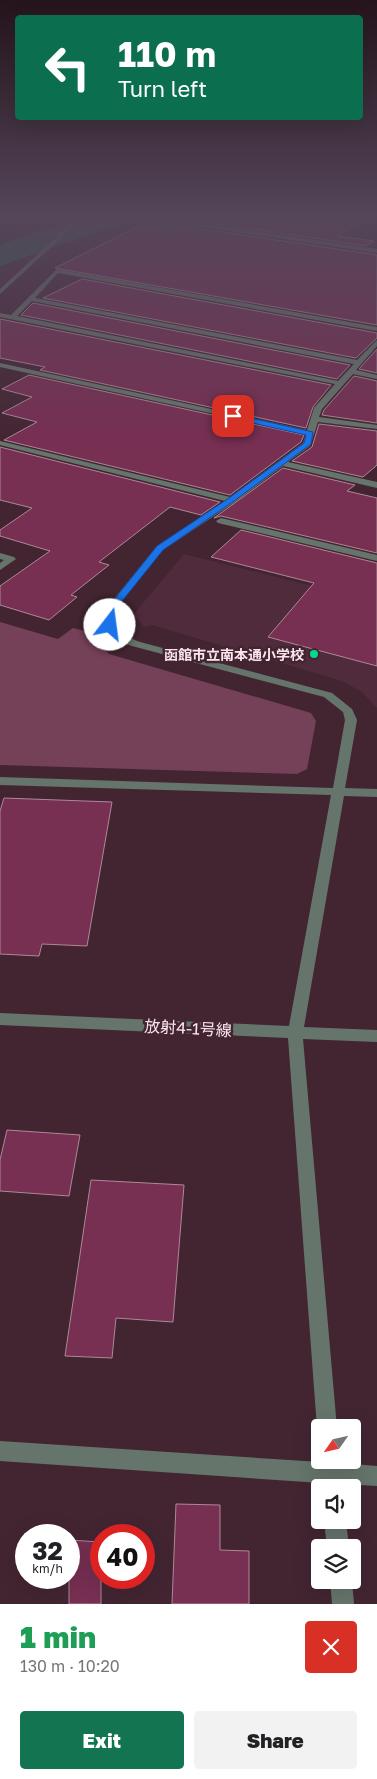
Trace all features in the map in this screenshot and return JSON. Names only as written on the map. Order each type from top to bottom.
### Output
[{"type":"street","points":[[13,317],[36,293]]},
{"type":"street","points":[[178,293],[377,329]]},
{"type":"street","points":[[30,299],[353,367],[377,377]]},
{"type":"street","points":[[0,315],[340,383]]},
{"type":"street","points":[[326,1419],[295,1033],[340,792],[351,720],[348,710],[339,702],[313,690],[123,640],[113,632],[108,618],[109,611],[160,548],[232,500],[307,444],[318,408],[377,342]]},
{"type":"street","points":[[0,365],[310,433]]},
{"type":"street","points":[[314,419],[377,427]]},
{"type":"street","points":[[0,443],[232,500]]},
{"type":"street","points":[[280,463],[377,485]]},
{"type":"street","points":[[221,521],[377,558]]},
{"type":"street","points":[[0,556],[11,560],[0,567]]},
{"type":"street","points":[[0,781],[377,793]]},
{"type":"street","name":"放射4-1号線","points":[[0,1019],[377,1036]]},
{"type":"street","points":[[0,1451],[377,1476]]},
{"type":"street","points":[[342,1589],[343,1604]]},
{"type":"shaded area","name":"函館市立南本通小学校","points":[[184,554],[377,602],[377,708],[362,692],[342,681],[152,625],[144,627],[133,615]]},
{"type":"shaded area","points":[[0,622],[58,639],[73,628],[89,632],[109,654],[311,713],[316,721],[307,769],[297,774],[0,765]]},
{"type":"building","points":[[54,293],[158,293],[377,333],[377,338],[356,358],[43,298]]},
{"type":"building","points":[[195,293],[377,293],[377,325]]},
{"type":"building","points":[[33,303],[350,365],[337,379],[21,315]]},
{"type":"building","points":[[0,319],[331,385],[313,407],[306,428],[40,370],[45,367],[0,358]]},
{"type":"building","points":[[377,349],[377,373],[359,369]]},
{"type":"building","points":[[29,375],[304,435],[301,442],[230,495],[4,440],[37,422],[2,413],[32,397],[2,389]]},
{"type":"building","points":[[354,376],[377,381],[377,423],[322,415],[324,410]]},
{"type":"building","points":[[319,424],[377,431],[377,465],[363,477],[292,461],[312,447]]},
{"type":"building","points":[[0,447],[220,502],[201,515],[170,507],[99,562],[109,565],[71,595],[77,597],[49,620],[0,605],[0,586],[50,551],[0,536],[0,530],[32,508],[0,500]]},
{"type":"building","points":[[283,468],[355,485],[347,491],[377,498],[377,553],[221,516],[214,518]]},
{"type":"building","points":[[241,530],[377,563],[377,666],[268,637],[314,583],[211,557]]},
{"type":"building","points":[[4,798],[112,802],[87,946],[42,944],[39,956],[0,954],[0,811]]},
{"type":"building","points":[[7,1130],[80,1135],[69,1196],[0,1191],[0,1160]]},
{"type":"building","points":[[91,1180],[184,1185],[173,1322],[116,1318],[112,1358],[65,1356]]},
{"type":"building","points":[[176,1504],[220,1505],[220,1550],[249,1551],[249,1604],[172,1604]]},
{"type":"building","points":[[80,1541],[90,1541],[90,1589],[101,1589],[101,1604],[69,1604],[69,1589],[80,1589]]},
{"type":"place","name":"函館市立南本通小学校","points":[[314,654]]},
{"type":"route","points":[[110,625],[109,611],[160,548],[232,500],[307,444],[310,433],[233,416]]}]
